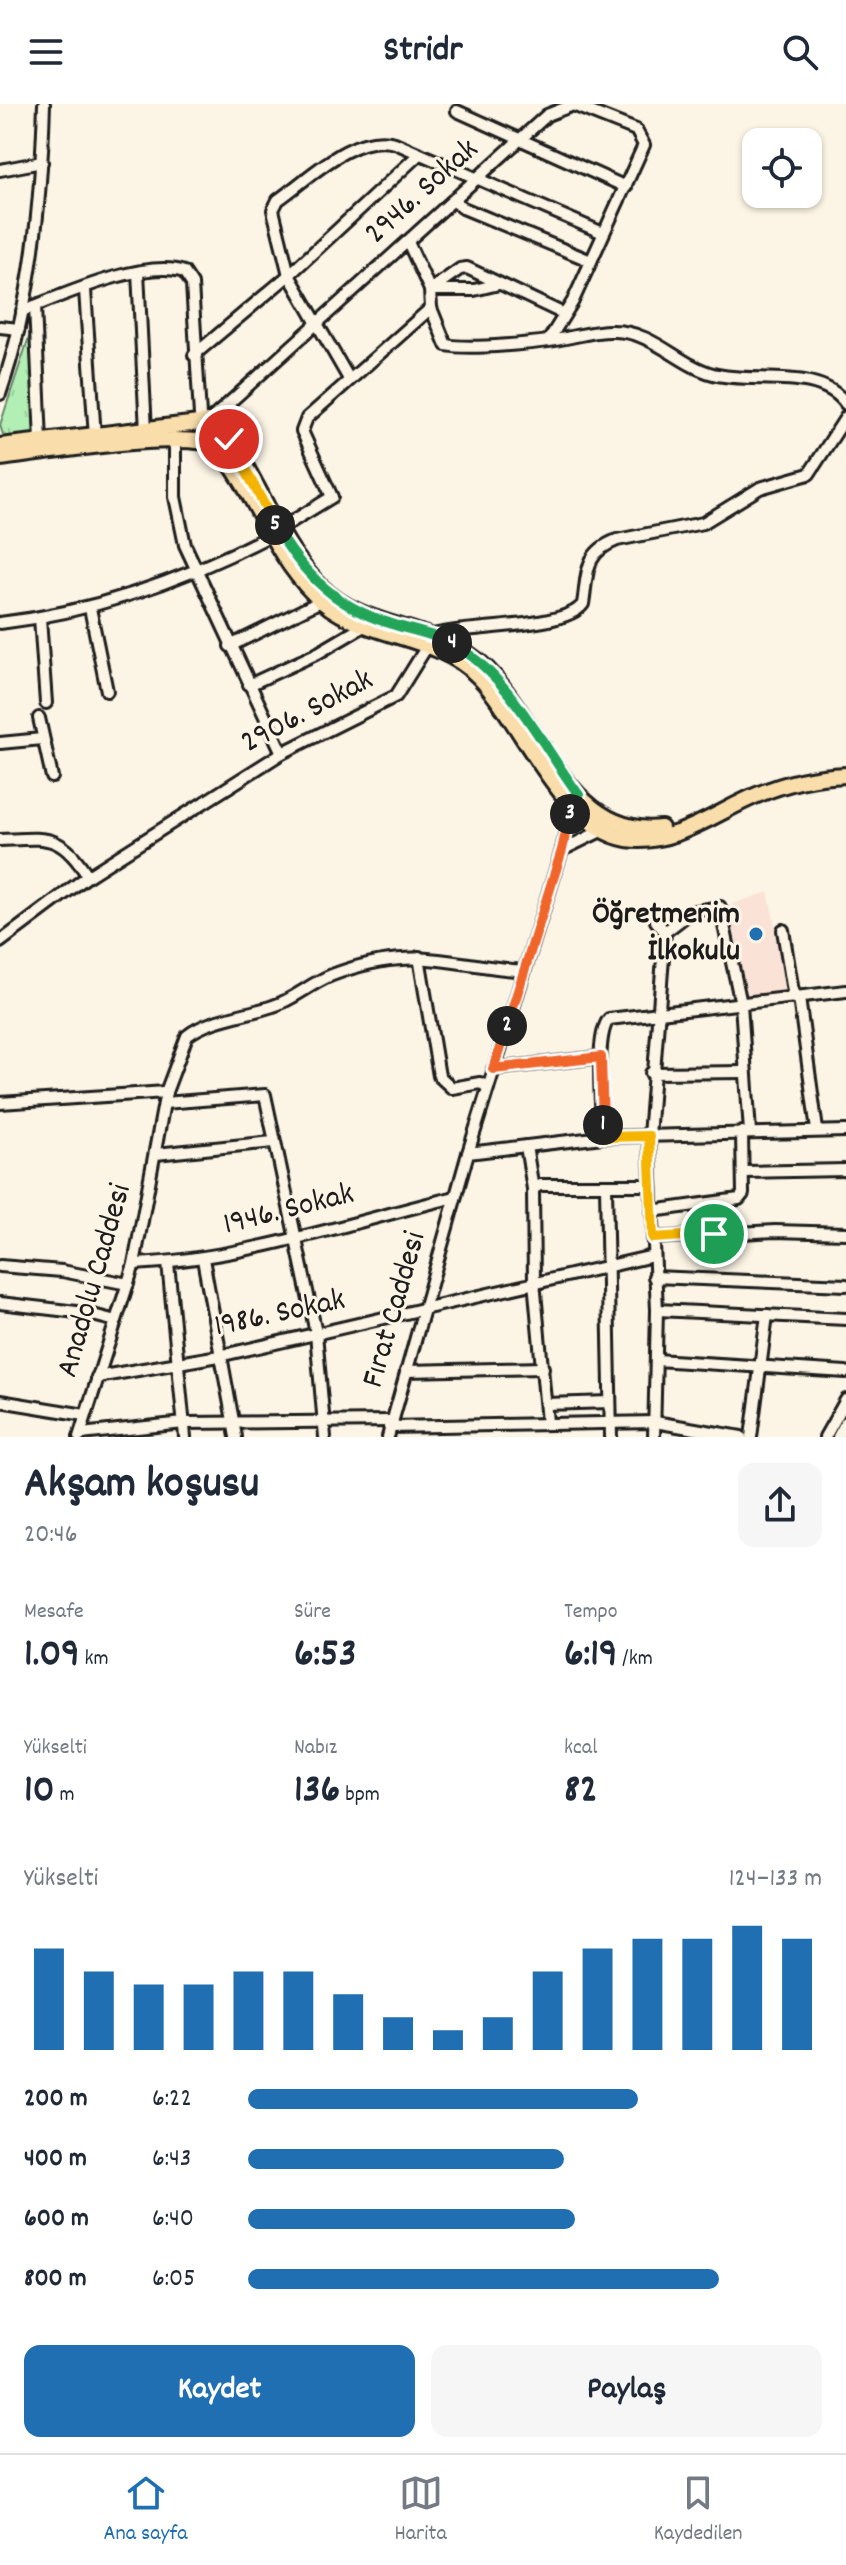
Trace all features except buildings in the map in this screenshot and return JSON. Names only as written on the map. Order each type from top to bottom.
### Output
[{"type":"main road","points":[[0,446],[146,431],[213,429]]},
{"type":"main road","points":[[0,458],[175,439],[213,429]]},
{"type":"main road","points":[[213,429],[217,446],[321,601],[364,626],[430,640]]},
{"type":"main road","points":[[213,429],[274,533],[315,580],[343,604],[430,640],[495,685],[574,798],[603,830],[629,839],[662,837],[766,792],[846,775]]},
{"type":"main road","points":[[574,798],[611,822],[650,829],[670,826],[773,780],[846,766]]},
{"type":"street","points":[[0,394],[22,311],[42,162],[44,104]]},
{"type":"street","name":"2946. Sokak","points":[[213,429],[231,402],[316,323],[555,109],[573,105],[591,109],[636,130],[643,139],[643,152],[550,338]]},
{"type":"street","points":[[457,111],[626,187]]},
{"type":"street","points":[[349,379],[289,275],[273,216],[278,200],[366,142],[395,143],[417,156],[603,233]]},
{"type":"street","points":[[194,355],[289,275],[417,156]]},
{"type":"street","points":[[0,170],[42,162]]},
{"type":"street","points":[[454,201],[591,261]]},
{"type":"street","points":[[408,242],[430,290],[431,308],[446,345],[618,330],[641,336],[712,374],[751,380],[805,381],[835,393],[846,404]]},
{"type":"street","points":[[430,290],[462,267],[564,314]]},
{"type":"street","points":[[22,311],[85,290],[110,277],[180,270],[190,280],[194,355],[213,429]]},
{"type":"street","points":[[138,272],[146,431]]},
{"type":"street","points":[[430,290],[474,290],[499,284]]},
{"type":"street","points":[[85,290],[95,437]]},
{"type":"street","points":[[35,306],[41,442]]},
{"type":"street","points":[[0,623],[90,608],[195,572],[274,533],[331,499],[332,492],[302,426],[322,402],[431,308]]},
{"type":"street","points":[[0,327],[19,329]]},
{"type":"street","points":[[213,429],[231,402]]},
{"type":"street","points":[[430,640],[475,626],[563,619],[575,614],[584,601],[587,565],[603,546],[703,523],[760,488],[809,474],[846,417]]},
{"type":"street","points":[[175,439],[176,509],[195,572],[282,753]]},
{"type":"street","points":[[230,646],[321,601]]},
{"type":"street","points":[[90,608],[107,691]]},
{"type":"street","points":[[40,618],[46,703]]},
{"type":"street","points":[[249,685],[318,653],[364,626]]},
{"type":"street","name":"2906. Sokak","points":[[0,942],[88,876],[282,753],[396,696],[430,640]]},
{"type":"street","points":[[39,718],[52,777]]},
{"type":"street","points":[[0,743],[42,739]]},
{"type":"street","name":"Fırat Caddesi","points":[[389,1429],[493,1069],[562,850],[574,798]]},
{"type":"street","points":[[562,850],[603,830]]},
{"type":"street","points":[[0,840],[59,842],[71,850],[88,876]]},
{"type":"street","points":[[652,1211],[734,1203],[743,1194],[746,1132],[741,1004],[720,907],[691,912],[665,932]]},
{"type":"street","points":[[654,1437],[657,1310],[649,1136],[651,1073],[661,1015],[665,932],[656,921]]},
{"type":"street","points":[[783,930],[817,1130]]},
{"type":"street","points":[[419,957],[439,1076],[452,1088],[480,1083],[488,1087]]},
{"type":"street","name":"Anadolu Caddesi","points":[[80,1435],[134,1264],[165,1097],[183,1041],[193,1031],[279,1004],[309,984],[373,961],[419,957],[524,971]]},
{"type":"street","points":[[603,1137],[601,1057],[603,1025],[609,1019],[846,991]]},
{"type":"street","points":[[493,1069],[601,1057]]},
{"type":"street","points":[[651,1073],[745,1072]]},
{"type":"street","points":[[0,1103],[265,1095],[316,1333],[325,1437]]},
{"type":"street","points":[[468,1153],[603,1137],[846,1131]]},
{"type":"street","points":[[156,1154],[273,1142]]},
{"type":"street","points":[[526,1146],[533,1189],[534,1281],[547,1422]]},
{"type":"street","points":[[743,1172],[846,1170]]},
{"type":"street","points":[[533,1189],[540,1185],[649,1185]]},
{"type":"street","points":[[606,1185],[611,1437]]},
{"type":"street","name":"1946. Sokak","points":[[134,1264],[203,1259],[297,1240],[455,1197]]},
{"type":"street","points":[[653,1238],[775,1231],[846,1233]]},
{"type":"street","name":"1986. Sokak","points":[[97,1377],[219,1356],[653,1256]]},
{"type":"street","points":[[203,1259],[236,1437]]},
{"type":"street","points":[[168,1263],[185,1437]]},
{"type":"street","points":[[0,1266],[62,1271],[128,1284]]},
{"type":"street","points":[[654,1277],[846,1285]]},
{"type":"street","points":[[0,1303],[85,1313],[116,1321]]},
{"type":"street","points":[[657,1310],[846,1319]]},
{"type":"street","points":[[751,1437],[767,1315]]},
{"type":"street","points":[[656,1360],[846,1372]]},
{"type":"street","points":[[406,1371],[543,1368]]},
{"type":"street","points":[[825,1437],[846,1400]]},
{"type":"street","points":[[0,1401],[85,1415]]},
{"type":"street","points":[[546,1404],[610,1402]]},
{"type":"street","points":[[80,1435],[122,1434],[184,1423],[325,1422],[389,1429],[529,1422],[655,1422],[741,1437]]},
{"type":"street","points":[[528,1437],[529,1422]]},
{"type":"street","points":[[838,1437],[846,1422]]},
{"type":"street","points":[[461,1437],[464,1424]]},
{"type":"shaded area","name":"Öğretmenim İlkokulu","points":[[768,892],[789,989],[745,998],[729,911],[732,904]]},
{"type":"green space","points":[[31,331],[37,434],[4,438],[0,425]]},
{"type":"place","name":"Öğretmenim İlkokulu","points":[[756,934]]},
{"type":"route","points":[[229,439],[278,530],[321,587],[356,611],[389,624],[439,637],[471,655],[498,682],[579,795],[572,804],[562,850],[493,1069],[601,1057],[603,1137],[649,1136],[653,1238],[714,1234]]}]
